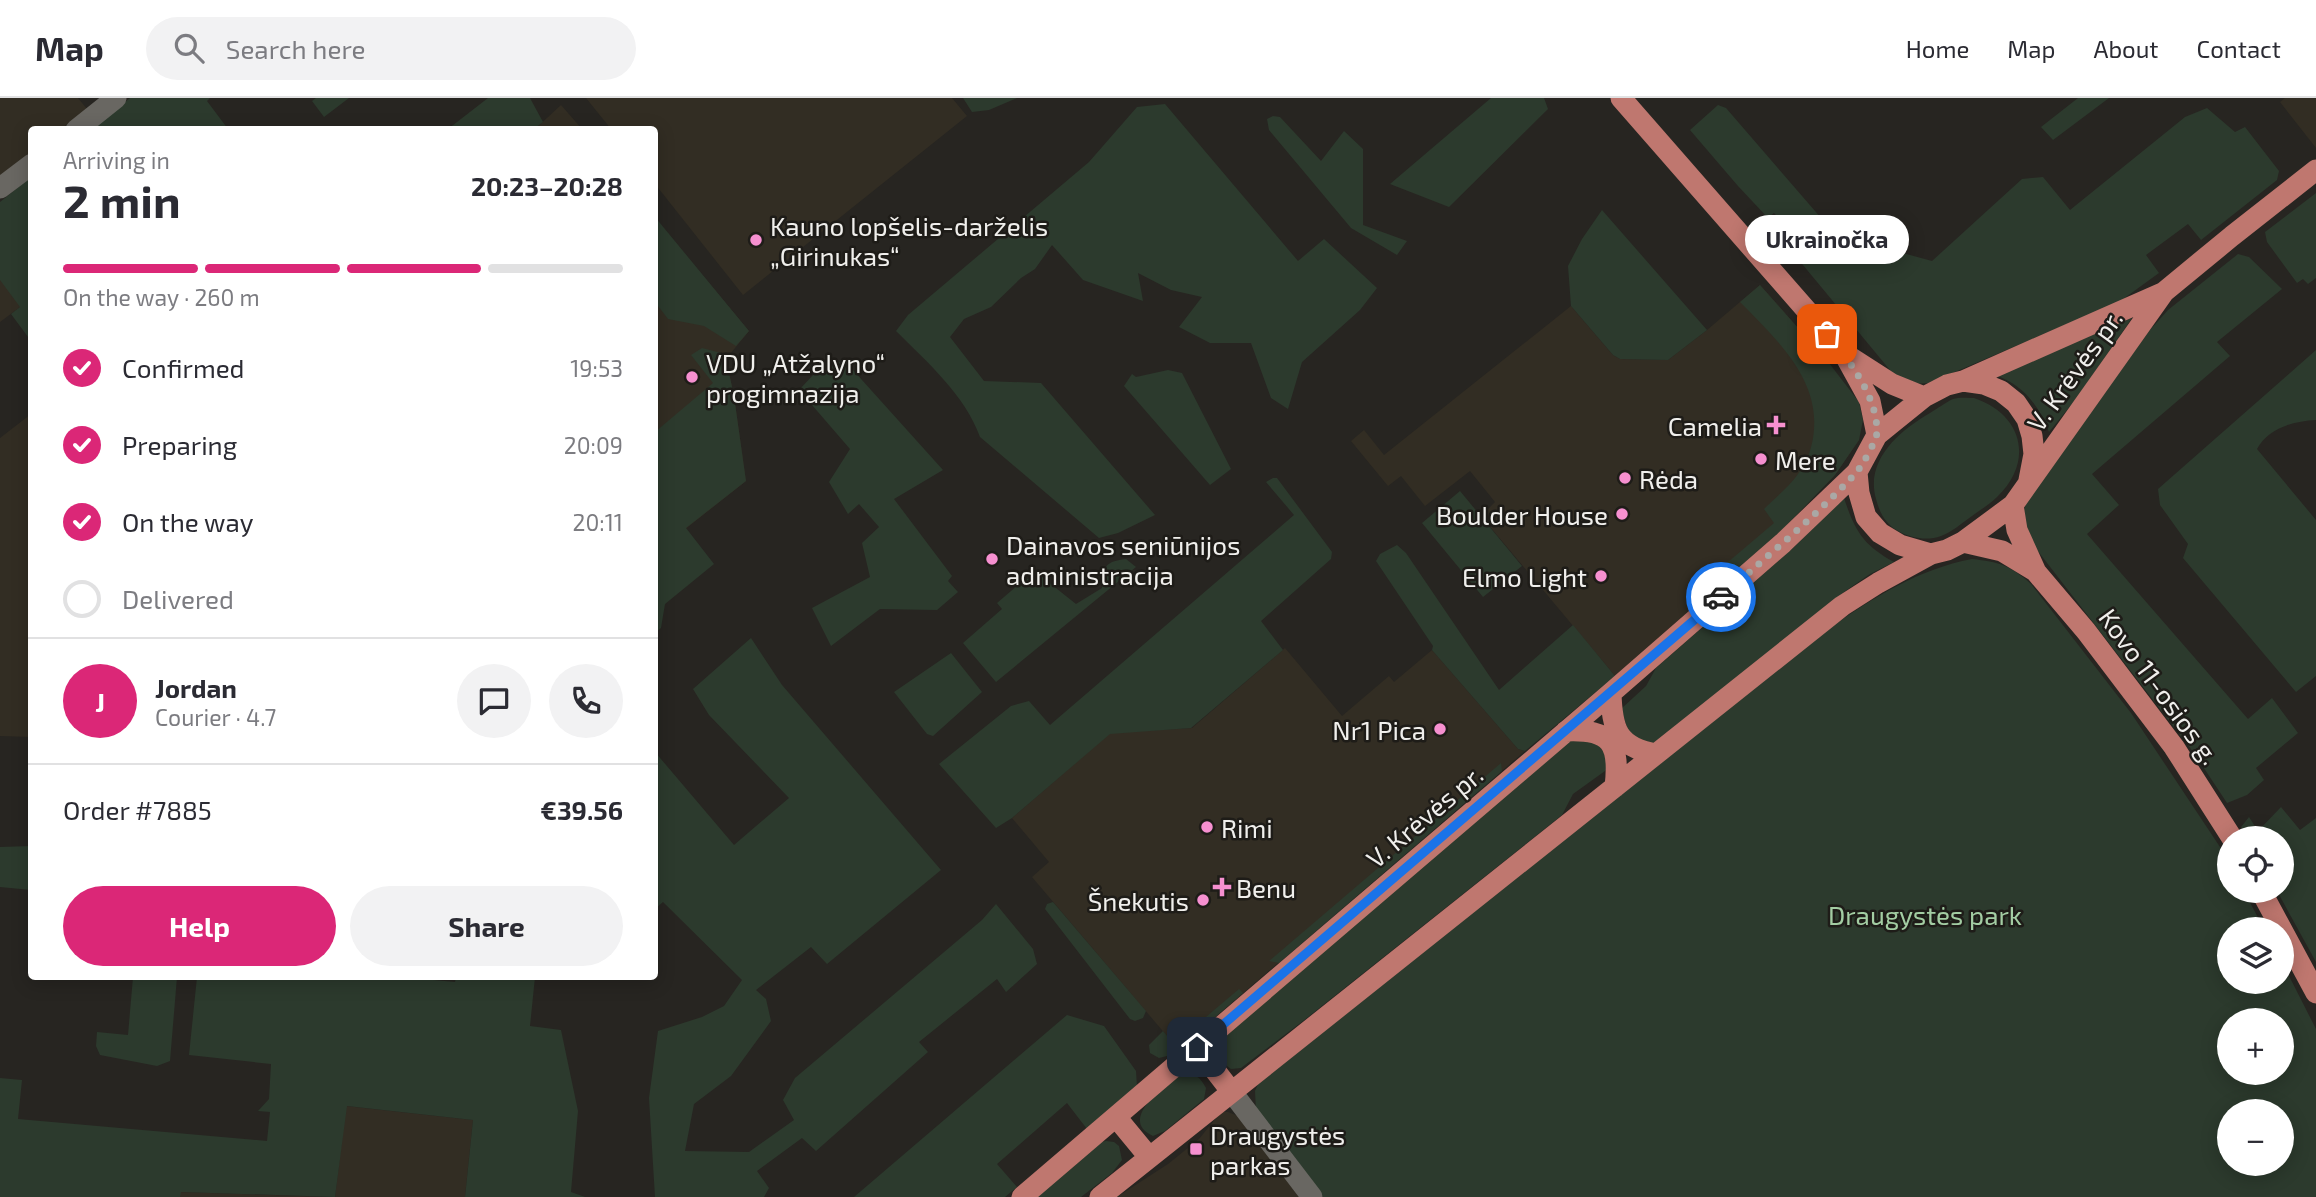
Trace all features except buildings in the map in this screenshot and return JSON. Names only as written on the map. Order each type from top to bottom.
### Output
[{"type":"main road","points":[[1621,98],[1843,352],[1870,401],[1877,435]]},
{"type":"main road","name":"V. Krėvės pr.","points":[[2029,480],[2164,292],[2316,170]]},
{"type":"main road","name":"V. Krėvės pr.","points":[[1963,381],[2164,292]]},
{"type":"main road","points":[[1843,352],[1892,384],[1924,397]]},
{"type":"main road","points":[[1100,1197],[1842,606],[1931,554],[1963,542],[2013,505],[2029,480],[2034,454],[2032,436],[2027,419],[2016,403],[2001,391],[1984,384],[1963,381],[1947,385],[1924,397],[1877,435],[1857,472],[1859,493],[1866,517],[1880,533],[1900,545],[1931,554]]},
{"type":"main road","name":"V. Krėvės pr.","points":[[1022,1197],[1612,693],[1783,543],[1857,472]]},
{"type":"main road","name":"Kovo 11-osios g.","points":[[2013,505],[2017,530],[2036,572],[2086,631],[2174,747],[2224,826]]},
{"type":"main road","name":"Kovo 11-osios g.","points":[[1963,542],[2002,551],[2036,572]]},
{"type":"main road","points":[[1612,693],[1612,719],[1618,733],[1637,751],[1656,754]]},
{"type":"main road","points":[[1566,731],[1586,730],[1608,740],[1616,752],[1618,766],[1615,787]]},
{"type":"main road","points":[[2268,903],[2316,992]]},
{"type":"main road","points":[[1197,1047],[1231,1091]]},
{"type":"main road","points":[[1116,1117],[1149,1157]]},
{"type":"street","points":[[81,126],[116,98]]},
{"type":"street","points":[[0,188],[28,167]]},
{"type":"street","points":[[1231,1091],[1312,1197]]},
{"type":"shaded area","points":[[0,98],[78,98],[87,109],[65,126],[28,126],[28,154],[0,176]]},
{"type":"shaded area","name":"Kauno lopšelis-darželis „Girinukas“","points":[[586,98],[952,98],[967,116],[743,295],[658,188],[658,126],[609,126]]},
{"type":"shaded area","points":[[2285,98],[2316,98],[2316,148],[2280,102]]},
{"type":"shaded area","points":[[561,105],[579,126],[538,126]]},
{"type":"shaded area","name":"VDU „Atžalyno“ progimnazija","points":[[658,222],[749,331],[726,359],[746,481],[658,551]]},
{"type":"shaded area","points":[[0,231],[28,273],[28,301],[0,322]]},
{"type":"shaded area","points":[[1760,285],[1829,363],[1859,440],[1835,475],[1781,531],[1615,676],[1481,516],[1495,502],[1470,471],[1425,506],[1401,476],[1388,486],[1351,441],[1364,430],[1384,455],[1571,306],[1613,355],[1620,359],[1668,360]]},
{"type":"shaded area","points":[[28,416],[28,737],[0,736],[0,438]]},
{"type":"shaded area","points":[[1285,648],[1342,716],[1389,676],[1394,682],[1432,650],[1518,749],[1525,751],[1178,1049],[1032,877],[1049,862],[1012,818],[1110,733],[1192,728]]},
{"type":"shaded area","points":[[346,1106],[473,1120],[465,1197],[335,1197]]},
{"type":"shaded area","points":[[1221,1112],[1238,1116],[1299,1197],[1117,1197],[1168,1164],[1199,1139]]},
{"type":"shaded area","points":[[180,1192],[331,1197],[180,1197]]},
{"type":"green space","points":[[130,98],[210,98],[207,101],[226,126],[96,126]]},
{"type":"green space","points":[[316,98],[349,98],[324,117],[312,101]]},
{"type":"green space","points":[[488,98],[530,98],[543,122],[538,126],[452,126]]},
{"type":"green space","points":[[963,98],[1017,98],[989,110],[972,112]]},
{"type":"green space","points":[[1491,98],[1544,98],[1548,109],[1449,207],[1390,184]]},
{"type":"green space","points":[[2078,98],[2109,98],[2053,140],[2041,127]]},
{"type":"green space","points":[[1165,104],[1298,261],[1324,239],[1377,288],[1360,310],[1302,362],[1288,409],[1271,398],[1251,343],[1210,343],[1179,327],[1202,297],[1171,290],[1138,273],[1143,301],[1083,280],[1052,245],[1035,269],[1021,278],[991,307],[964,319],[950,337],[984,381],[1041,383],[1155,515],[1118,533],[1099,538],[980,437],[955,393],[896,331],[908,315],[1089,162],[1137,107]]},
{"type":"green space","points":[[1718,105],[1726,108],[1828,226],[1932,261],[2022,179],[2043,177],[2070,210],[2185,117],[2207,108],[2235,132],[2245,127],[2279,171],[2277,180],[2201,240],[2188,224],[2146,255],[2159,273],[2119,302],[1929,383],[1912,384],[1899,381],[1798,259],[1793,250],[1800,240],[1774,213],[1768,218],[1690,130]]},
{"type":"green space","points":[[1280,117],[1321,161],[1344,131],[1363,149],[1363,225],[1407,241],[1397,255],[1351,228],[1269,130],[1267,119]]},
{"type":"green space","points":[[28,179],[28,337],[11,314],[20,307],[0,280],[0,202]]},
{"type":"green space","points":[[2316,193],[2316,278],[2308,284],[2303,279],[2297,283],[2267,242],[2265,232]]},
{"type":"green space","points":[[1602,210],[1707,330],[1668,360],[1620,359],[1613,355],[1571,306],[1568,266]]},
{"type":"green space","points":[[658,221],[749,331],[736,346],[704,326],[668,319],[658,306]]},
{"type":"green space","points":[[2238,254],[2249,257],[2282,289],[2217,342],[2230,356],[2092,474],[2119,505],[2087,534],[2248,719],[2272,698],[2298,733],[2256,768],[2264,780],[2247,795],[2227,803],[2194,753],[2027,537],[2024,510],[2028,496],[2150,330],[2168,310]]},
{"type":"green space","points":[[1760,285],[1829,363],[1859,402],[1863,420],[1859,440],[1835,475],[1781,531],[1701,601],[1692,600],[1688,596],[1774,523],[1764,509],[1798,474],[1812,441],[1813,410],[1801,375],[1779,344],[1740,302]]},
{"type":"green space","points":[[2132,318],[2076,399],[2049,432],[2028,397],[2014,384],[1995,375]]},
{"type":"green space","points":[[702,348],[729,355],[726,359],[746,481],[686,528],[714,564],[665,604],[661,628],[658,630],[658,429],[713,383],[691,355]]},
{"type":"green space","points":[[2316,350],[2316,420],[2282,427],[2268,436],[2257,449],[2316,520],[2316,676],[2296,692],[2183,558],[2188,544],[2160,505],[2158,489]]},
{"type":"green space","points":[[844,360],[943,470],[894,499],[952,576],[948,581],[958,592],[937,610],[880,609],[831,646],[812,608],[870,577],[862,543],[879,527],[859,504],[848,514],[829,482],[850,449],[799,390],[814,374]]},
{"type":"green space","points":[[1168,370],[1182,373],[1231,469],[1210,485],[1124,386],[1132,374],[1136,377]]},
{"type":"green space","points":[[1974,398],[2003,415],[2018,440],[2016,469],[2009,483],[1991,502],[1941,536],[1920,538],[1895,529],[1884,518],[1876,499],[1875,472],[1880,459],[1896,438],[1918,420],[1953,399]]},
{"type":"green space","points":[[1277,478],[1332,552],[1331,559],[1261,621],[1283,650],[1191,728],[1110,734],[1012,818],[996,828],[939,764],[1011,706],[1029,701],[1050,725],[1294,515],[1266,482]]},
{"type":"green space","points":[[1460,491],[1522,566],[1483,597],[1422,523]]},
{"type":"green space","points":[[1844,498],[1852,520],[1867,543],[1894,562],[1844,592],[1653,745],[1632,743],[1621,709],[1646,686],[1656,668],[1794,547]]},
{"type":"green space","points":[[1397,545],[1406,553],[1499,690],[1573,625],[1615,676],[1525,751],[1518,749],[1432,650],[1433,646],[1376,561],[1380,554]]},
{"type":"green space","points":[[1126,559],[1136,567],[996,682],[963,643],[1002,609],[997,603],[1037,573],[1076,604],[1102,588],[1104,570],[1109,564]]},
{"type":"green space","name":"Draugystės park","points":[[1972,559],[1997,563],[2031,584],[2131,713],[2217,842],[2217,903],[2250,903],[2258,917],[2217,917],[2217,994],[2294,994],[2294,986],[2316,1029],[2316,1197],[1323,1197],[1256,1111],[1255,1091],[1258,1084],[1830,628],[1898,586],[1934,570]]},
{"type":"green space","points":[[751,638],[782,685],[941,870],[827,964],[811,947],[756,990],[766,999],[771,1021],[731,1076],[694,1104],[685,1151],[749,1152],[794,1120],[783,1100],[795,1078],[982,920],[996,904],[1033,949],[1037,964],[1006,992],[997,979],[919,1042],[928,1052],[816,1151],[802,1138],[757,1171],[769,1188],[764,1197],[655,1197],[649,1098],[658,1031],[702,1017],[724,1006],[742,980],[663,902],[658,906],[658,756],[734,845],[789,798],[709,715],[693,689]]},
{"type":"green space","points":[[951,653],[982,692],[933,736],[927,734],[894,692]]},
{"type":"green space","points":[[1574,737],[1603,743],[1611,763],[1605,771],[1573,794],[1562,815],[1241,1068],[1231,1069],[1223,1063],[1218,1046],[1234,1025]]},
{"type":"green space","points":[[1501,763],[1502,771],[1279,963],[1269,961]]},
{"type":"green space","points":[[2281,807],[2300,830],[2316,818],[2316,962],[2294,922],[2294,917],[2291,917],[2284,903],[2294,903],[2294,826],[2263,826]]},
{"type":"green space","points":[[2249,817],[2255,826],[2242,826]]},
{"type":"green space","points":[[28,846],[28,890],[0,887],[0,847]]},
{"type":"green space","points":[[1053,902],[1146,1011],[1143,1018],[1135,1021],[1130,1019],[1045,909],[1047,904]]},
{"type":"green space","points":[[133,980],[177,980],[170,1061],[157,1066],[100,1055],[96,1046],[97,1032],[128,1035]]},
{"type":"green space","points":[[197,980],[535,980],[530,1026],[561,1030],[578,1111],[571,1192],[585,1197],[465,1197],[473,1120],[347,1106],[335,1197],[181,1192],[180,1197],[0,1197],[0,1078],[22,1080],[18,1119],[267,1141],[270,1112],[258,1111],[269,1099],[271,1064],[189,1055]]},
{"type":"green space","points":[[1239,989],[1243,993],[1171,1055],[1159,1058],[1150,1053],[1149,1045],[1163,1031],[1174,1044]]},
{"type":"green space","points":[[1067,1015],[1104,1026],[1136,1071],[1137,1087],[1087,1129],[1067,1103],[997,1164],[1017,1187],[1005,1197],[854,1197]]},
{"type":"green space","points":[[1182,1074],[1197,1076],[1202,1081],[1206,1088],[1204,1099],[1165,1131],[1153,1136],[1143,1129],[1140,1121],[1142,1112],[1156,1094]]},
{"type":"green space","points":[[1101,1142],[1119,1146],[1122,1160],[1112,1173],[1081,1197],[1036,1197]]},
{"type":"way so far","points":[[1721,597],[1783,543],[1857,472],[1877,435],[1875,416],[1865,388],[1843,352],[1827,334]]},
{"type":"place","name":"Kauno lopšelis-darželis „Girinukas“","points":[[756,240]]},
{"type":"place","name":"Ukrainočka","points":[[1827,334]]},
{"type":"place","name":"VDU „Atžalyno“ progimnazija","points":[[692,377]]},
{"type":"place","name":"Camelia","points":[[1776,425]]},
{"type":"place","name":"Mere","points":[[1761,459]]},
{"type":"place","name":"Rėda","points":[[1625,478]]},
{"type":"place","name":"Boulder House","points":[[1622,514]]},
{"type":"place","name":"Dainavos seniūnijos administracija","points":[[992,559]]},
{"type":"place","name":"Elmo Light","points":[[1601,576]]},
{"type":"place","name":"Nr1 Pica","points":[[1440,729]]},
{"type":"place","name":"Rimi","points":[[1207,827]]},
{"type":"place","name":"Benu","points":[[1222,887]]},
{"type":"place","name":"Šnekutis","points":[[1203,900]]},
{"type":"place","name":"Draugystės parkas","points":[[1196,1149]]},
{"type":"route","points":[[1197,1047],[1721,597]]}]
